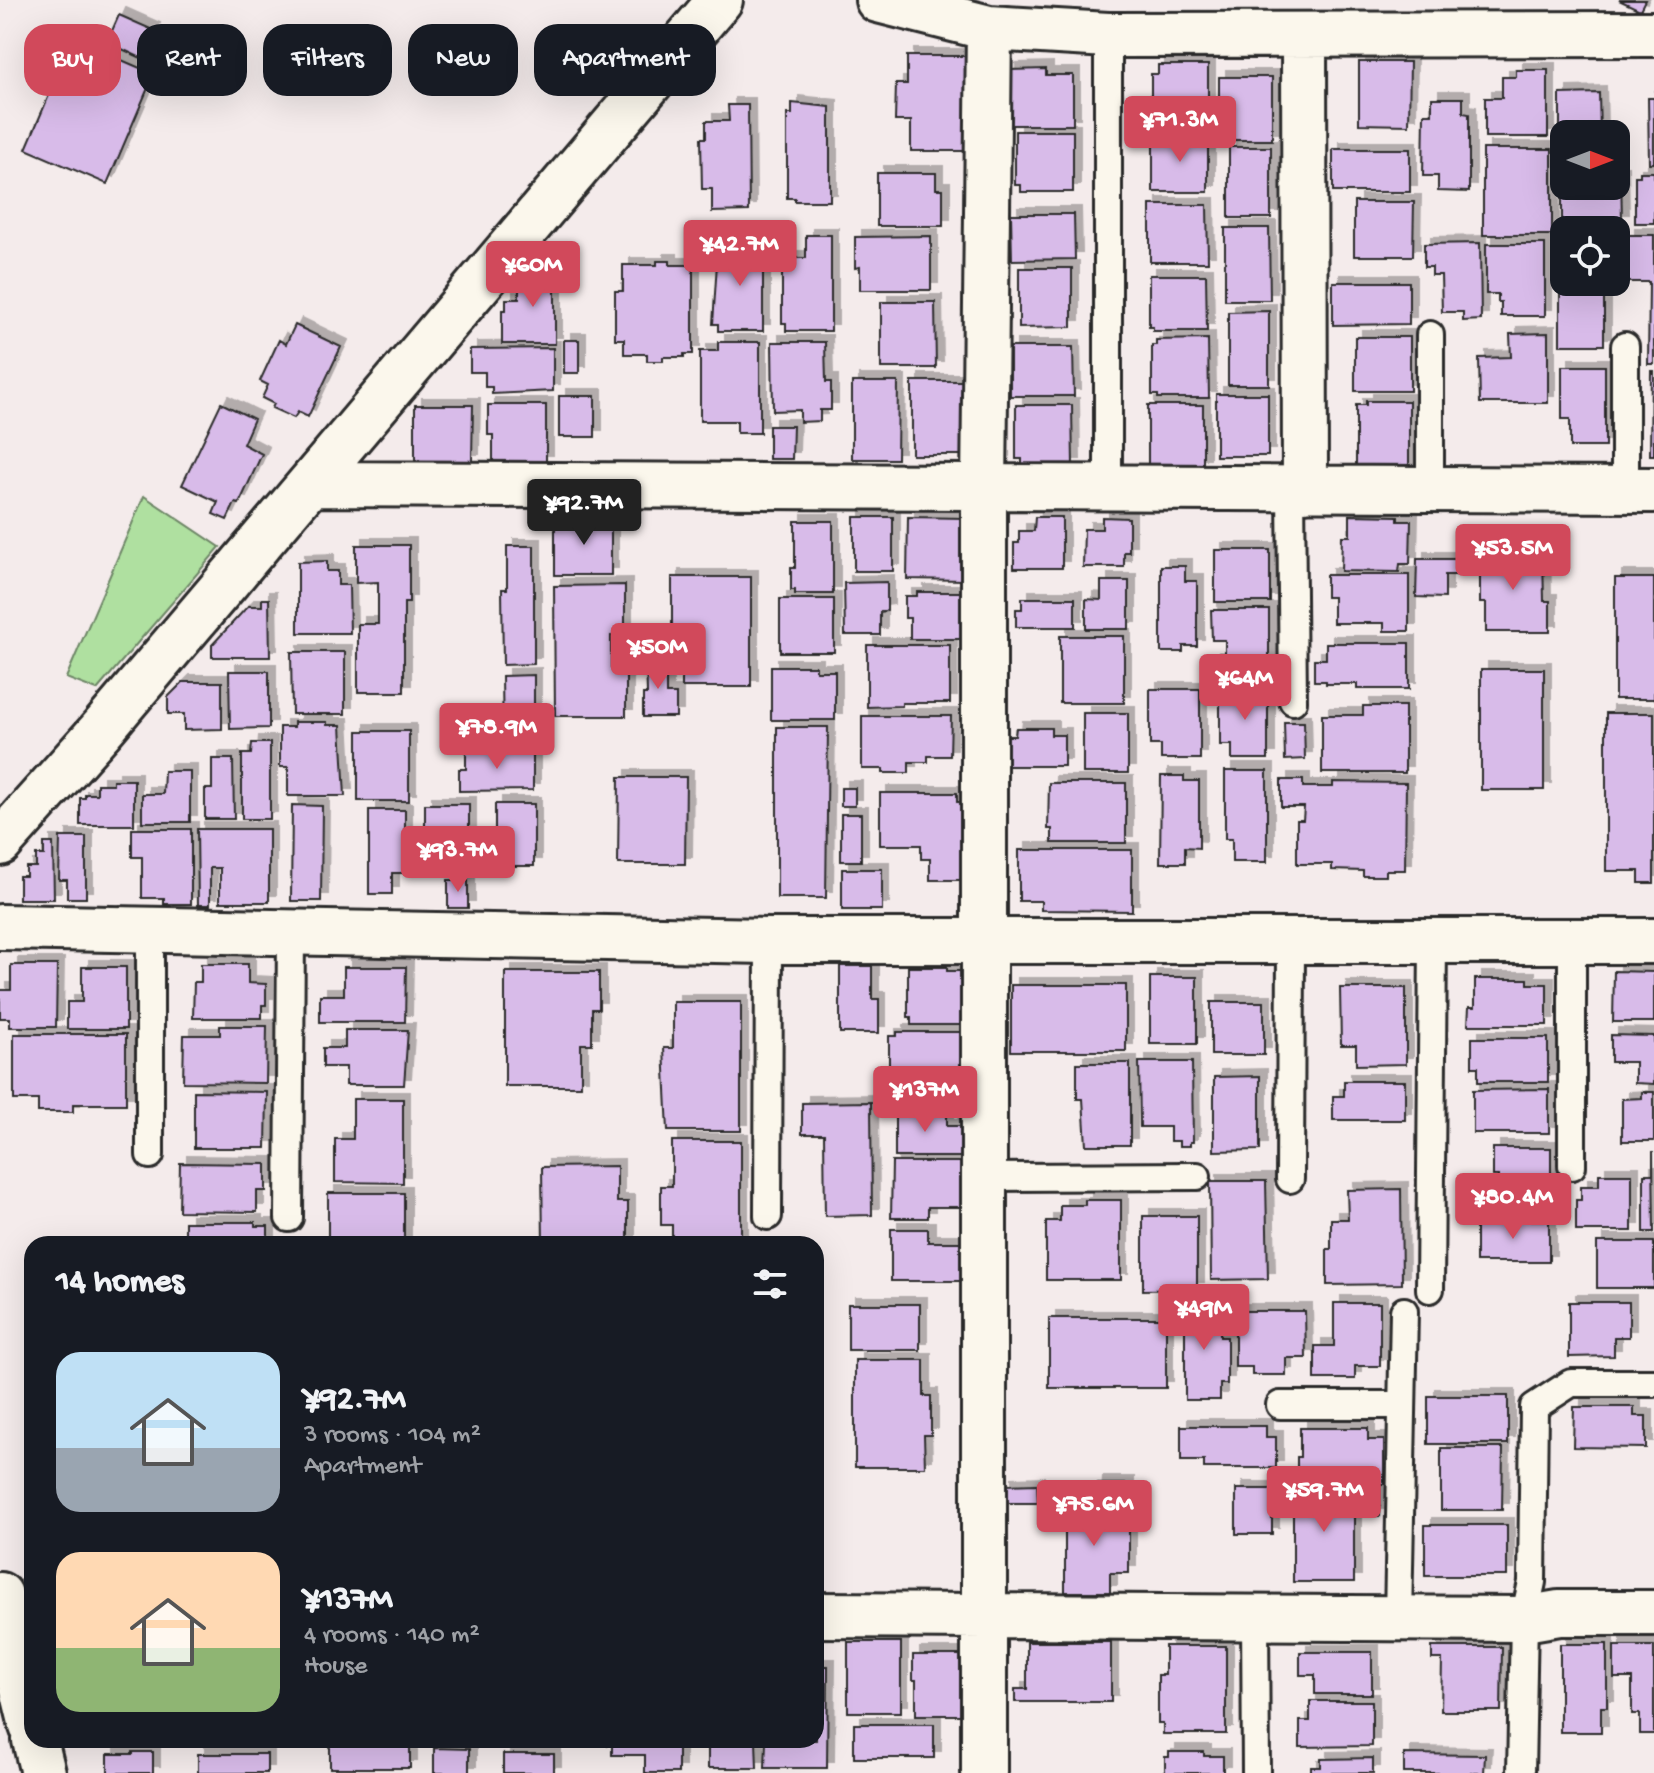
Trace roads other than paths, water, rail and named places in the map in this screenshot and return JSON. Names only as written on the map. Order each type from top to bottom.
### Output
[{"type":"street","points":[[0,843],[112,717],[720,0]]},
{"type":"street","points":[[878,0],[989,28],[1108,35],[1654,34]]},
{"type":"street","points":[[984,1773],[984,488],[989,28]]},
{"type":"street","points":[[1298,489],[1304,35]]},
{"type":"street","points":[[310,484],[1640,490]]},
{"type":"street","points":[[0,927],[769,941],[1654,941]]},
{"type":"street","points":[[0,1574],[24,1579]]},
{"type":"street","points":[[0,1595],[24,1693]]},
{"type":"street","points":[[824,1615],[1524,1619],[1559,1613],[1654,1613]]},
{"type":"street","points":[[37,1748],[43,1773]]},
{"type":"lane","points":[[1108,35],[1108,488]]},
{"type":"lane","points":[[1430,335],[1430,489]]},
{"type":"lane","points":[[1625,346],[1640,490]]},
{"type":"lane","points":[[1293,701],[1298,489]]},
{"type":"lane","points":[[150,929],[150,1155]]},
{"type":"lane","points":[[289,1218],[291,932]]},
{"type":"lane","points":[[768,1216],[769,941]]},
{"type":"lane","points":[[1290,1179],[1291,941]]},
{"type":"lane","points":[[1430,1289],[1433,941]]},
{"type":"lane","points":[[1572,941],[1572,1166]]},
{"type":"lane","points":[[984,1177],[1197,1176]]},
{"type":"lane","points":[[1398,1619],[1404,1311]]},
{"type":"lane","points":[[1521,1773],[1524,1619],[1532,1582],[1534,1407],[1571,1383],[1654,1383]]},
{"type":"lane","points":[[1280,1405],[1402,1405]]},
{"type":"lane","points":[[1255,1617],[1256,1773]]}]
